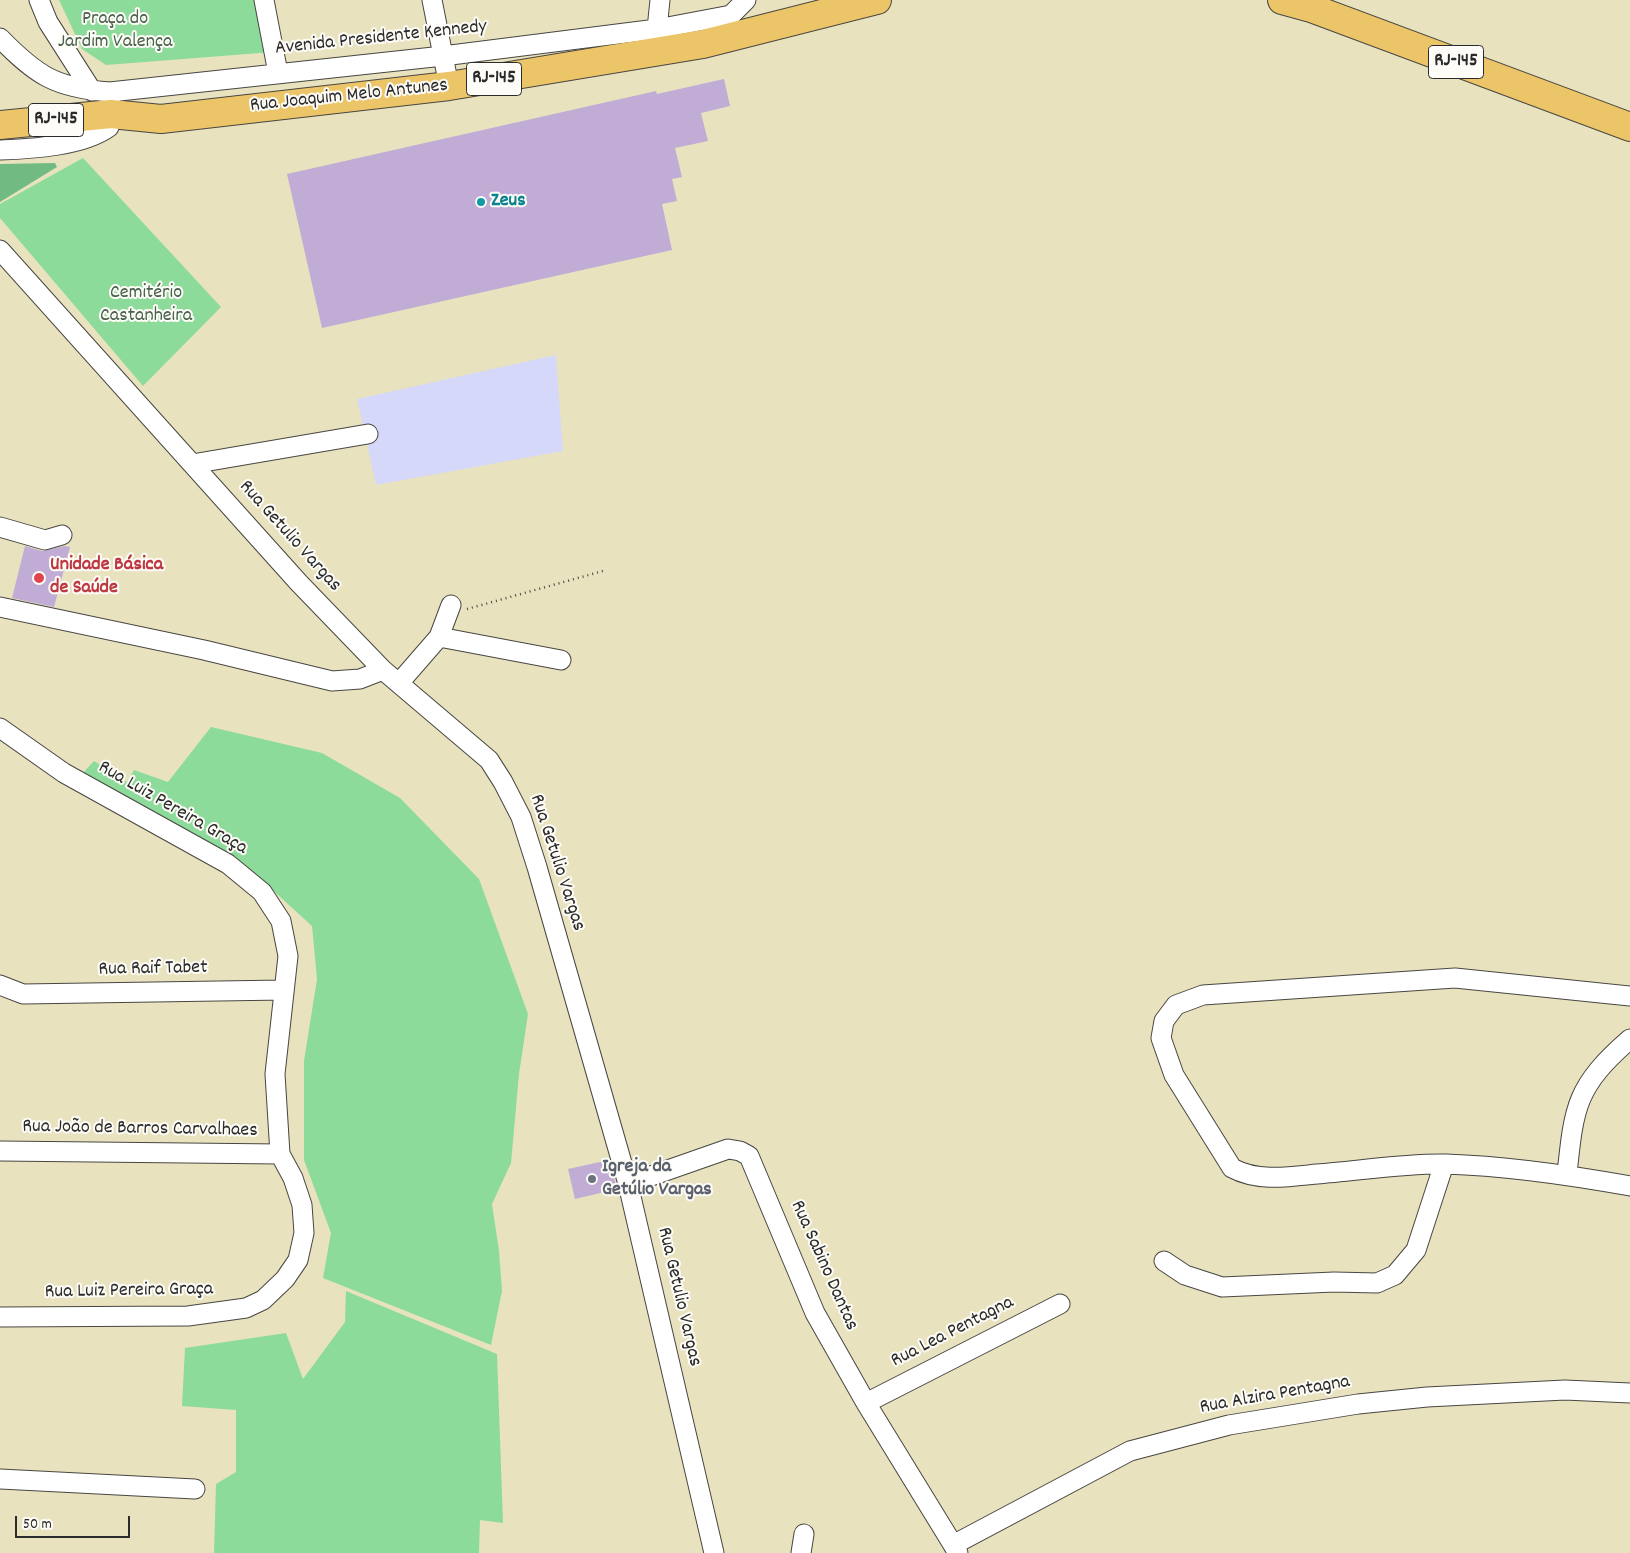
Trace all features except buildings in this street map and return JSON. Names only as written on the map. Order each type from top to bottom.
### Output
[{"type":"main road","name":"RJ-145","points":[[1282,0],[1311,8],[1630,127]]},
{"type":"main road","name":"Rua Joaquim Melo Antunes","points":[[0,126],[104,99],[161,119],[449,86],[703,44],[874,1]]},
{"type":"street","points":[[0,150],[22,149],[88,138],[98,135],[109,127],[104,99],[48,22],[39,0]]},
{"type":"street","points":[[264,0],[278,73]]},
{"type":"street","points":[[432,0],[449,86]]},
{"type":"street","points":[[657,29],[660,0]]},
{"type":"street","name":"Avenida Presidente Kennedy","points":[[0,38],[22,61],[43,76],[104,99],[278,73],[443,56],[657,29],[731,15],[746,0]]},
{"type":"street","name":"Rua Getulio Vargas","points":[[0,250],[299,583],[383,670],[489,760],[503,782],[521,816],[628,1184],[714,1553]]},
{"type":"street","points":[[192,464],[368,434]]},
{"type":"street","points":[[0,527],[45,540],[62,535]]},
{"type":"street","points":[[0,607],[187,646],[332,681],[360,679],[383,670]]},
{"type":"street","points":[[399,683],[439,637],[449,610]]},
{"type":"street","points":[[439,637],[561,660]]},
{"type":"street","name":"Rua Luiz Pereira Graça","points":[[0,728],[64,773],[228,864],[262,892],[281,921],[288,956],[278,1034],[276,1074],[280,1154],[293,1178],[302,1205],[304,1233],[298,1260],[285,1279],[263,1300],[246,1308],[188,1316],[0,1317]]},
{"type":"street","points":[[1630,996],[1455,978],[1203,996],[1176,1005],[1164,1021],[1161,1038],[1174,1075],[1232,1168],[1243,1174],[1265,1178],[1444,1164],[1567,1174],[1630,1186]]},
{"type":"street","name":"Rua Raif Tabet","points":[[0,985],[23,994],[284,990]]},
{"type":"street","points":[[1567,1174],[1572,1127],[1580,1098],[1588,1082],[1609,1057],[1630,1039]]},
{"type":"street","name":"Rua Sabino Dantas","points":[[628,1184],[728,1149],[740,1151],[749,1156],[815,1313],[866,1404],[956,1549]]},
{"type":"street","name":"Rua João de Barros Carvalhaes","points":[[0,1151],[280,1154]]},
{"type":"street","points":[[1164,1261],[1185,1276],[1222,1287],[1334,1282],[1377,1283],[1395,1275],[1416,1250],[1444,1164]]},
{"type":"street","name":"Rua Lea Pentagna","points":[[866,1404],[1060,1304]]},
{"type":"street","name":"Rua Alzira Pentagna","points":[[956,1549],[1130,1451],[1229,1425],[1358,1404],[1427,1397],[1565,1390],[1630,1393]]},
{"type":"street","points":[[0,1479],[195,1489]]},
{"type":"street","points":[[801,1553],[804,1534]]},
{"type":"path","points":[[449,610],[603,571]]},
{"type":"shaded area","points":[[556,355],[563,451],[376,485],[357,399]]},
{"type":"green space","name":"Praça do Jardim Valença","points":[[59,0],[262,0],[273,52],[106,65],[82,49]]},
{"type":"green space","name":"Cemitério Castanheira","points":[[83,158],[221,307],[143,386],[0,218],[0,204]]},
{"type":"green space","points":[[55,163],[57,167],[0,202],[0,164]]},
{"type":"green space","points":[[211,727],[322,753],[400,798],[479,879],[528,1014],[519,1074],[511,1163],[492,1204],[499,1251],[502,1291],[491,1345],[323,1278],[331,1233],[304,1160],[304,1061],[317,979],[312,926],[243,863],[81,775],[94,761],[127,782],[134,770],[168,782]]},
{"type":"green space","points":[[346,1291],[497,1354],[503,1523],[480,1520],[479,1553],[214,1553],[216,1484],[236,1472],[236,1410],[182,1406],[185,1348],[286,1333],[303,1379],[345,1322]]},
{"type":"place","name":"Zeus","points":[[481,202]]},
{"type":"place","name":"Unidade Básica de Saúde","points":[[39,578]]},
{"type":"place","name":"Igreja da Getúlio Vargas","points":[[592,1179]]}]
